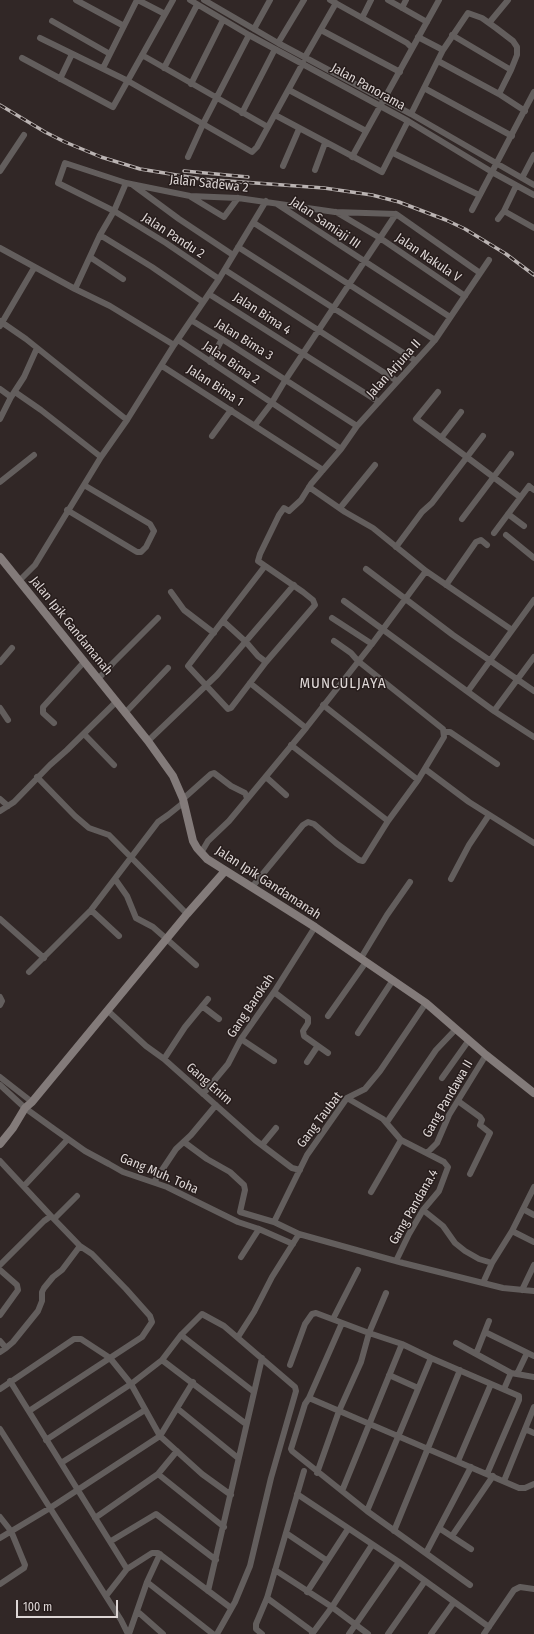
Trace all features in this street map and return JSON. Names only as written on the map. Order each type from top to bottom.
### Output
[{"type":"street","points":[[76,0],[124,26]]},
{"type":"street","points":[[103,68],[137,0],[164,14]]},
{"type":"street","points":[[22,58],[113,107],[173,0]]},
{"type":"street","points":[[190,0],[248,35],[276,46],[304,60],[382,103],[411,114],[534,185]]},
{"type":"street","points":[[204,0],[254,29],[276,46]]},
{"type":"street","points":[[254,29],[270,0]]},
{"type":"street","points":[[242,113],[276,46],[304,0]]},
{"type":"street","points":[[362,18],[371,0]]},
{"type":"street","points":[[388,0],[427,22]]},
{"type":"street","points":[[402,8],[406,0]]},
{"type":"street","points":[[352,157],[439,0]]},
{"type":"street","points":[[489,23],[508,0]]},
{"type":"street","points":[[40,38],[128,81],[252,152],[258,147],[289,90],[321,30],[333,1],[407,43],[412,48]]},
{"type":"street","points":[[164,68],[197,5]]},
{"type":"street","points":[[411,114],[443,50],[468,13],[489,23],[513,41],[517,47],[517,55],[499,94]]},
{"type":"street","points":[[191,84],[223,20]]},
{"type":"street","points":[[52,21],[110,54]]},
{"type":"street","points":[[321,30],[400,72]]},
{"type":"street","points":[[188,157],[248,35]]},
{"type":"street","points":[[452,35],[511,70]]},
{"type":"street","points":[[418,37],[443,50]]},
{"type":"street","points":[[60,79],[72,54]]},
{"type":"street","points":[[142,55],[216,99],[268,127]]},
{"type":"street","points":[[438,61],[499,94],[525,111]]},
{"type":"street","points":[[424,88],[512,136]]},
{"type":"street","points":[[289,90],[366,131]]},
{"type":"street","points":[[472,210],[534,92]]},
{"type":"street","name":"Jalan Panorama","points":[[382,103],[408,121],[492,172],[534,195]]},
{"type":"street","points":[[274,116],[382,172],[408,121]]},
{"type":"street","points":[[284,166],[299,129]]},
{"type":"street","points":[[0,171],[24,135]]},
{"type":"street","points":[[315,170],[325,143]]},
{"type":"street","points":[[393,153],[479,196]]},
{"type":"street","points":[[522,178],[534,155]]},
{"type":"street","name":"Jalan Pandu 2","points":[[129,184],[65,163],[58,183],[114,211],[166,243],[218,279]]},
{"type":"street","points":[[75,289],[100,235],[129,184],[179,220],[233,255]]},
{"type":"street","name":"Jalan Sadewa 2","points":[[129,184],[190,196],[266,201],[335,212]]},
{"type":"street","points":[[498,219],[504,211],[516,186]]},
{"type":"street","points":[[190,196],[224,217],[238,198]]},
{"type":"street","points":[[19,582],[35,565],[67,510],[127,420],[176,342],[225,270],[266,201]]},
{"type":"street","name":"Jalan Samiaji III","points":[[274,202],[450,317]]},
{"type":"street","points":[[504,211],[534,228]]},
{"type":"street","points":[[335,212],[396,214],[480,273]]},
{"type":"street","name":"Jalan Nakula V","points":[[335,212],[380,238],[465,296]]},
{"type":"street","points":[[255,425],[271,404],[303,353],[396,214]]},
{"type":"street","points":[[254,223],[435,340]]},
{"type":"street","points":[[100,235],[152,267],[203,302]]},
{"type":"street","points":[[238,247],[416,361]]},
{"type":"street","name":"Jalan Bima 2","points":[[0,248],[34,268],[110,306],[210,362],[271,404],[341,449]]},
{"type":"street","points":[[90,257],[123,279]]},
{"type":"street","name":"Jalan Arjuna II","points":[[266,566],[258,559],[279,515],[284,508],[290,511],[301,500],[309,487],[341,449],[357,426],[435,340],[489,260]]},
{"type":"street","points":[[34,268],[1,323],[37,348],[127,420]]},
{"type":"street","points":[[225,270],[397,381]]},
{"type":"street","name":"Jalan Bima 4","points":[[209,294],[379,402]]},
{"type":"street","name":"Jalan Bima 3","points":[[191,320],[286,379],[357,426]]},
{"type":"street","points":[[210,362],[222,339]]},
{"type":"street","points":[[0,419],[24,377],[37,348]]},
{"type":"street","name":"Jalan Bima 1","points":[[162,366],[323,470]]},
{"type":"street","points":[[0,388],[41,410],[101,457]]},
{"type":"street","points":[[438,392],[416,419],[520,497]]},
{"type":"street","points":[[212,436],[231,410]]},
{"type":"street","points":[[442,438],[461,412]]},
{"type":"street","points":[[396,548],[422,512],[432,503],[483,436]]},
{"type":"street","points":[[462,519],[511,454]]},
{"type":"street","points":[[0,482],[34,455]]},
{"type":"street","points":[[340,508],[375,465]]},
{"type":"street","points":[[67,510],[137,552],[141,552],[146,547],[154,531],[150,524],[84,485]]},
{"type":"street","points":[[494,533],[529,486],[534,490]]},
{"type":"street","points":[[309,487],[372,528],[426,571],[512,630]]},
{"type":"street","points":[[508,514],[524,526]]},
{"type":"street","points":[[506,535],[534,558]]},
{"type":"street","points":[[446,585],[476,542],[481,540],[487,545]]},
{"type":"street","name":"Jalan Ipik Gandamanah","points":[[0,557],[148,741],[173,776],[183,801],[193,841],[201,853],[211,862],[315,927],[426,1003],[486,1055],[534,1092]]},
{"type":"street","points":[[266,566],[294,585],[313,600],[315,605],[228,709],[188,666],[266,566]]},
{"type":"street","points":[[366,569],[534,691]]},
{"type":"street","points":[[201,853],[208,841],[229,821],[306,728],[372,644],[426,571]]},
{"type":"street","points":[[148,741],[207,685],[294,585]]},
{"type":"street","points":[[171,592],[184,610],[214,633]]},
{"type":"street","points":[[468,691],[534,600]]},
{"type":"street","points":[[344,601],[494,711],[534,737]]},
{"type":"street","points":[[98,679],[158,618]]},
{"type":"street","points":[[332,618],[372,644]]},
{"type":"street","points":[[223,621],[266,662]]},
{"type":"street","points":[[334,641],[351,653],[358,661],[444,732],[450,732],[497,764]]},
{"type":"street","points":[[0,662],[12,648]]},
{"type":"street","points":[[494,711],[534,657]]},
{"type":"street","points":[[54,723],[43,713],[43,707],[84,662]]},
{"type":"street","points":[[124,713],[168,668]]},
{"type":"street","points":[[250,683],[306,728]]},
{"type":"street","points":[[0,810],[8,806],[116,702]]},
{"type":"street","points":[[323,705],[418,780]]},
{"type":"street","points":[[0,708],[8,720]]},
{"type":"street","points":[[252,887],[305,823],[308,822],[314,824],[336,843],[361,861],[364,860],[388,822],[425,769],[444,737],[444,732]]},
{"type":"street","points":[[84,734],[114,765]]},
{"type":"street","points":[[291,745],[388,822]]},
{"type":"street","points":[[425,769],[469,802],[534,844]]},
{"type":"street","points":[[29,972],[91,910],[158,822],[168,815],[211,774],[214,773],[231,786],[245,793],[247,798]]},
{"type":"street","points":[[37,777],[84,824],[89,828],[108,836],[188,914]]},
{"type":"street","points":[[266,777],[286,795]]},
{"type":"street","points":[[0,799],[8,806]]},
{"type":"street","points":[[451,879],[469,846],[489,815]]},
{"type":"street","points":[[0,1144],[13,1128],[25,1108],[32,1102],[167,938],[225,871]]},
{"type":"street","points":[[115,879],[127,896],[136,918],[149,924],[167,938],[196,965]]},
{"type":"street","points":[[328,1016],[363,960],[387,915],[410,882]]},
{"type":"street","points":[[91,910],[119,936]]},
{"type":"street","points":[[0,919],[44,958]]},
{"type":"street","name":"Gang Barokah","points":[[203,1094],[228,1064],[240,1039],[274,992],[315,927]]},
{"type":"street","points":[[358,1033],[393,980]]},
{"type":"street","points":[[274,992],[308,1018],[308,1023],[303,1034],[317,1047],[328,1053]]},
{"type":"street","points":[[0,997],[2,1000],[0,1005]]},
{"type":"street","points":[[164,1059],[185,1027],[208,999]]},
{"type":"street","name":"Gang Taubat","points":[[274,1222],[307,1155],[347,1098],[365,1089],[380,1071],[426,1003]]},
{"type":"street","points":[[202,1006],[219,1019]]},
{"type":"street","name":"Gang Enim","points":[[107,1010],[146,1046],[164,1059],[262,1145],[292,1168],[300,1170]]},
{"type":"street","points":[[387,1122],[436,1050],[456,1029]]},
{"type":"street","points":[[240,1039],[274,1061]]},
{"type":"street","points":[[442,1078],[469,1040]]},
{"type":"street","points":[[307,1062],[317,1047]]},
{"type":"street","name":"Gang Pandawa II","points":[[427,1153],[437,1142],[458,1101],[486,1055]]},
{"type":"street","points":[[0,1077],[32,1102]]},
{"type":"street","name":"Gang Muh. Toha","points":[[0,1085],[25,1108],[85,1151],[124,1172],[156,1178],[238,1222],[296,1239]]},
{"type":"street","name":"Gang Pandana.4","points":[[347,1098],[387,1122],[401,1140],[444,1162],[448,1167],[439,1191],[423,1210],[396,1261]]},
{"type":"street","points":[[458,1101],[480,1118],[482,1120],[480,1125],[490,1133],[470,1174]]},
{"type":"street","points":[[156,1178],[176,1149],[207,1117],[216,1105]]},
{"type":"street","points":[[262,1145],[276,1128]]},
{"type":"street","points":[[24,1186],[68,1139]]},
{"type":"street","points":[[371,1192],[401,1140]]},
{"type":"street","points":[[184,1142],[206,1159],[230,1172],[244,1185],[245,1190],[240,1212],[274,1222],[296,1239],[396,1261],[503,1288],[534,1291]]},
{"type":"street","points":[[0,1161],[80,1246],[92,1254],[126,1289],[150,1316],[152,1322],[142,1337],[29,1411]]},
{"type":"street","points":[[483,1283],[492,1263],[512,1231],[534,1187]]},
{"type":"street","points":[[0,1265],[44,1222],[53,1218],[78,1196]]},
{"type":"street","points":[[523,1209],[534,1216]]},
{"type":"street","points":[[423,1210],[442,1226],[464,1251],[479,1259],[492,1263]]},
{"type":"street","points":[[240,1257],[259,1228]]},
{"type":"street","points":[[512,1231],[534,1242]]},
{"type":"street","points":[[238,1337],[254,1312],[272,1277],[296,1239]]},
{"type":"street","points":[[0,1352],[13,1342],[38,1311],[42,1301],[42,1292],[44,1288],[53,1277],[62,1270],[80,1246]]},
{"type":"street","points":[[522,1290],[534,1265]]},
{"type":"street","points":[[0,1270],[17,1285],[18,1290],[0,1315]]},
{"type":"street","points":[[333,1319],[358,1270]]},
{"type":"street","points":[[317,1473],[339,1411],[361,1362],[369,1333],[386,1293]]},
{"type":"street","points":[[290,1365],[309,1317],[316,1313],[402,1344],[519,1396],[519,1400],[490,1475],[452,1536]]},
{"type":"street","points":[[46,1440],[131,1384],[162,1360],[181,1335],[202,1314],[219,1322],[295,1387],[296,1391],[271,1478],[250,1566],[232,1608],[217,1634]]},
{"type":"street","points":[[476,1354],[489,1320]]},
{"type":"street","points":[[342,1322],[305,1404],[291,1449],[317,1473],[367,1511],[470,1585]]},
{"type":"street","points":[[485,1332],[534,1356]]},
{"type":"street","points":[[181,1335],[254,1392]]},
{"type":"street","points":[[0,1389],[77,1338],[110,1358],[131,1384],[160,1436],[202,1474],[231,1495]]},
{"type":"street","points":[[0,1341],[6,1348]]},
{"type":"street","points":[[456,1343],[514,1373],[534,1377]]},
{"type":"street","points":[[342,1491],[402,1344]]},
{"type":"street","points":[[504,1389],[527,1353]]},
{"type":"street","points":[[208,1591],[262,1358]]},
{"type":"street","points":[[367,1511],[431,1358]]},
{"type":"street","points":[[162,1360],[193,1382],[246,1424]]},
{"type":"street","points":[[394,1531],[460,1370]]},
{"type":"street","points":[[389,1375],[418,1388]]},
{"type":"street","points":[[10,1381],[95,1518],[111,1541],[127,1569]]},
{"type":"street","points":[[0,1538],[50,1508],[160,1436],[178,1409],[193,1382]]},
{"type":"street","points":[[458,1461],[491,1384]]},
{"type":"street","points":[[309,1398],[429,1448],[519,1488],[525,1488],[534,1484]]},
{"type":"street","points":[[504,1481],[534,1407]]},
{"type":"street","points":[[178,1409],[238,1458]]},
{"type":"street","points":[[61,1464],[145,1410]]},
{"type":"street","points":[[0,1429],[122,1620],[129,1634]]},
{"type":"street","points":[[525,1429],[534,1433]]},
{"type":"street","points":[[95,1518],[158,1474],[177,1451]]},
{"type":"street","points":[[426,1553],[471,1467]]},
{"type":"street","points":[[262,1634],[256,1629],[256,1624],[267,1598],[296,1494],[304,1471]]},
{"type":"street","points":[[158,1474],[224,1527]]},
{"type":"street","points":[[296,1494],[399,1562],[489,1627]]},
{"type":"street","points":[[111,1541],[156,1514],[216,1560]]},
{"type":"street","points":[[0,1517],[11,1532],[25,1565],[24,1568],[0,1584]]},
{"type":"street","points":[[439,1528],[471,1549]]},
{"type":"street","points":[[307,1592],[326,1560],[348,1529]]},
{"type":"street","points":[[286,1533],[326,1560]]},
{"type":"street","points":[[267,1598],[313,1633],[332,1607],[372,1545]]},
{"type":"street","points":[[106,1596],[127,1569],[152,1553],[160,1554],[232,1608]]},
{"type":"street","points":[[129,1634],[147,1582],[160,1554]]},
{"type":"street","points":[[349,1634],[399,1562]]},
{"type":"street","points":[[275,1570],[332,1607],[368,1634]]},
{"type":"street","points":[[388,1634],[425,1581]]},
{"type":"street","points":[[147,1582],[213,1634]]},
{"type":"street","points":[[484,1634],[514,1590],[520,1587],[534,1589]]},
{"type":"street","points":[[431,1634],[454,1602]]},
{"type":"street","points":[[137,1612],[163,1634]]},
{"type":"railway","points":[[0,105],[45,132],[65,142],[101,157],[140,169],[201,179],[324,188],[372,195],[399,202],[465,229],[506,254],[534,275]]},
{"type":"railway","points":[[184,171],[248,177]]},
{"type":"district","name":"MUNCULJAYA","points":[[343,684]]}]
